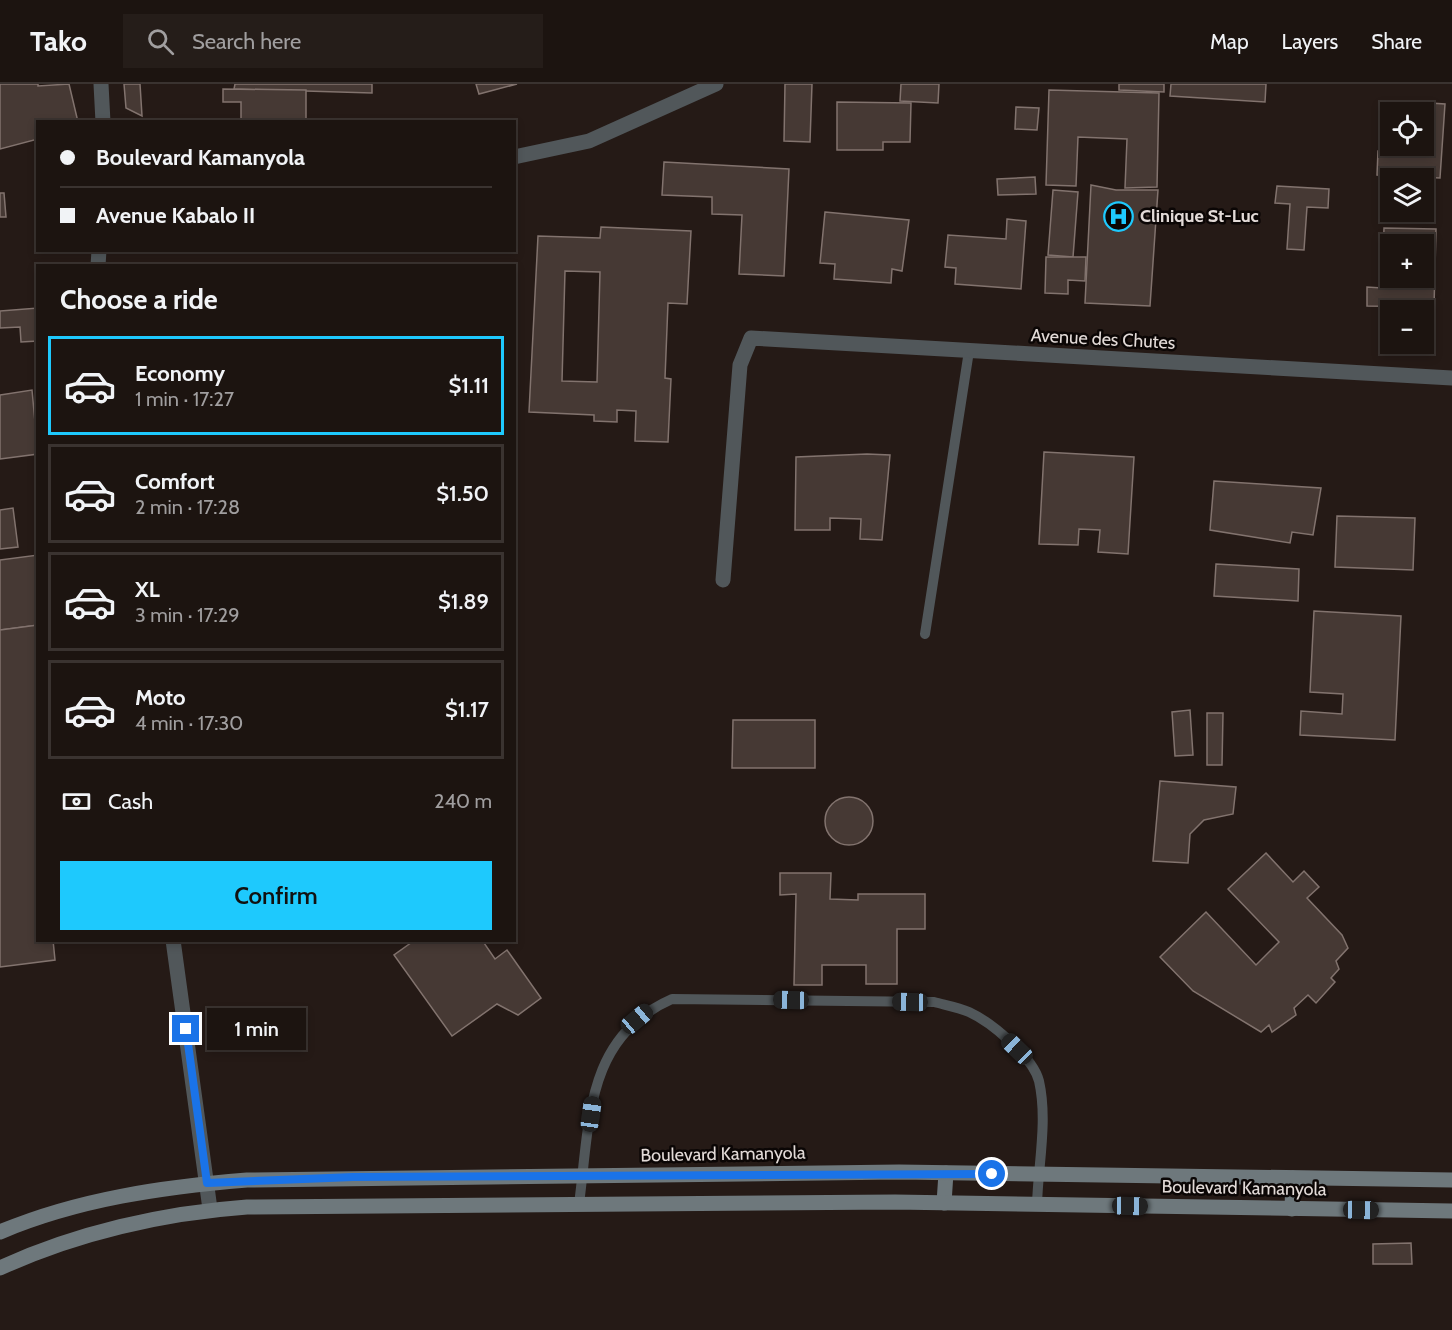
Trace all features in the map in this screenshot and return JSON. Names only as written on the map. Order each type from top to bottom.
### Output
[{"type":"main road","name":"Boulevard Kamanyola","points":[[0,1232],[51,1213],[98,1201],[207,1183],[320,1178],[946,1173],[1452,1180]]},
{"type":"main road","points":[[944,1203],[946,1173]]},
{"type":"main road","points":[[1292,1209],[1293,1178]]},
{"type":"main road","name":"Boulevard Kamanyola","points":[[0,1268],[64,1243],[148,1220],[210,1209],[280,1206],[944,1203],[1452,1211]]},
{"type":"street","points":[[101,84],[103,120]]},
{"type":"street","points":[[516,157],[590,141],[716,84]]},
{"type":"street","name":"Avenue des Chutes","points":[[723,580],[740,365],[751,338],[1452,378]]},
{"type":"street","points":[[173,942],[210,1209]]},
{"type":"lane","points":[[925,634],[969,351]]},
{"type":"lane","points":[[579,1204],[594,1094],[606,1058],[625,1029],[650,1009],[672,999],[934,1002],[969,1012],[1003,1035],[1031,1062],[1039,1081],[1042,1122],[1037,1205]]},
{"type":"building","points":[[0,84],[38,84],[38,86],[69,84],[78,120],[36,120],[36,140],[0,149]]},
{"type":"building","points":[[124,84],[140,84],[142,116],[126,108]]},
{"type":"building","points":[[235,84],[372,84],[372,93],[234,89]]},
{"type":"building","points":[[476,84],[517,84],[479,94]]},
{"type":"building","points":[[785,84],[812,84],[810,142],[784,141]]},
{"type":"building","points":[[901,84],[939,84],[938,103],[900,101]]},
{"type":"building","points":[[1119,84],[1164,84],[1164,92],[1119,90]]},
{"type":"building","points":[[1171,84],[1266,84],[1265,102],[1170,96]]},
{"type":"building","points":[[223,89],[306,90],[306,120],[241,120],[241,102],[223,102]]},
{"type":"building","points":[[1049,90],[1159,93],[1157,187],[1125,188],[1127,139],[1078,137],[1076,186],[1046,185]]},
{"type":"building","points":[[837,102],[911,103],[910,142],[883,142],[883,150],[837,150]]},
{"type":"building","points":[[1434,103],[1445,104],[1440,178],[1434,178],[1434,168],[1380,168],[1380,175],[1377,175],[1378,151],[1380,151],[1380,156],[1434,156]]},
{"type":"building","points":[[1016,107],[1039,108],[1037,130],[1015,129]]},
{"type":"building","points":[[664,162],[789,169],[784,276],[739,274],[742,215],[712,214],[712,197],[662,195]]},
{"type":"building","points":[[1035,177],[1036,194],[998,195],[997,179]]},
{"type":"building","points":[[1091,185],[1116,190],[1158,190],[1150,306],[1085,303]]},
{"type":"building","points":[[1277,186],[1329,189],[1328,208],[1307,207],[1304,250],[1287,249],[1290,204],[1275,203]]},
{"type":"building","points":[[1053,190],[1078,192],[1073,257],[1048,255]]},
{"type":"building","points":[[0,193],[4,193],[6,217],[0,217]]},
{"type":"building","points":[[825,212],[909,220],[902,271],[892,269],[891,283],[834,279],[835,264],[820,263]]},
{"type":"building","points":[[1007,219],[1026,221],[1021,289],[955,284],[956,268],[945,267],[948,235],[1006,239]]},
{"type":"building","points":[[601,227],[691,231],[687,304],[668,303],[665,378],[671,379],[668,442],[635,441],[636,411],[617,410],[617,422],[594,421],[594,415],[529,412],[538,236],[600,238]],"holes":[[[565,271],[600,272],[597,382],[562,381]]]},
{"type":"building","points":[[1384,228],[1436,229],[1434,307],[1434,300],[1380,300],[1380,306],[1367,306],[1367,287],[1434,288],[1434,234],[1384,234]]},
{"type":"building","points":[[1046,257],[1086,257],[1085,281],[1068,280],[1068,294],[1045,293]]},
{"type":"building","points":[[36,308],[36,341],[21,342],[20,327],[0,328],[0,311]]},
{"type":"building","points":[[32,390],[36,454],[0,459],[0,395]]},
{"type":"building","points":[[1044,452],[1134,457],[1128,554],[1098,552],[1100,530],[1079,529],[1078,545],[1039,544]]},
{"type":"building","points":[[890,455],[882,540],[860,539],[861,519],[830,518],[830,530],[795,530],[796,457]]},
{"type":"building","points":[[1214,481],[1321,488],[1313,535],[1292,532],[1290,543],[1210,530]]},
{"type":"building","points":[[13,508],[18,547],[0,549],[0,510]]},
{"type":"building","points":[[1337,516],[1415,518],[1413,570],[1335,567]]},
{"type":"building","points":[[36,555],[36,625],[0,630],[0,560]]},
{"type":"building","points":[[1216,564],[1299,569],[1298,601],[1214,596]]},
{"type":"building","points":[[1314,611],[1401,616],[1395,740],[1300,735],[1301,711],[1342,714],[1343,694],[1310,692]]},
{"type":"building","points":[[36,625],[36,942],[53,942],[55,960],[0,967],[0,630]]},
{"type":"building","points":[[1190,710],[1193,755],[1175,756],[1172,712]]},
{"type":"building","points":[[1207,713],[1223,713],[1222,765],[1207,765]]},
{"type":"building","points":[[733,720],[815,720],[815,768],[732,768]]},
{"type":"building","points":[[1160,781],[1236,787],[1233,814],[1204,820],[1190,834],[1188,863],[1153,861]]},
{"type":"building","points":[[849,797],[866,804],[873,821],[866,838],[849,845],[832,838],[825,821],[832,804]]},
{"type":"building","points":[[1266,853],[1293,882],[1304,871],[1319,887],[1307,898],[1342,935],[1348,948],[1336,961],[1339,969],[1331,978],[1335,982],[1316,1003],[1308,995],[1294,1008],[1296,1015],[1272,1032],[1269,1025],[1261,1032],[1193,991],[1160,957],[1206,912],[1256,965],[1279,942],[1228,889]]},
{"type":"building","points":[[780,873],[831,873],[830,899],[858,900],[858,894],[925,894],[925,929],[897,929],[897,984],[866,984],[866,965],[822,965],[822,985],[794,985],[796,894],[780,895]]},
{"type":"building","points":[[412,942],[483,942],[495,959],[507,950],[541,998],[518,1015],[497,1004],[452,1036],[394,955]]},
{"type":"building","points":[[1411,1243],[1412,1264],[1373,1264],[1373,1244]]},
{"type":"place","name":"Clinique St-Luc","points":[[1119,216]]},
{"type":"route","points":[[186,1029],[207,1183],[353,1177],[899,1172],[992,1174]]}]
